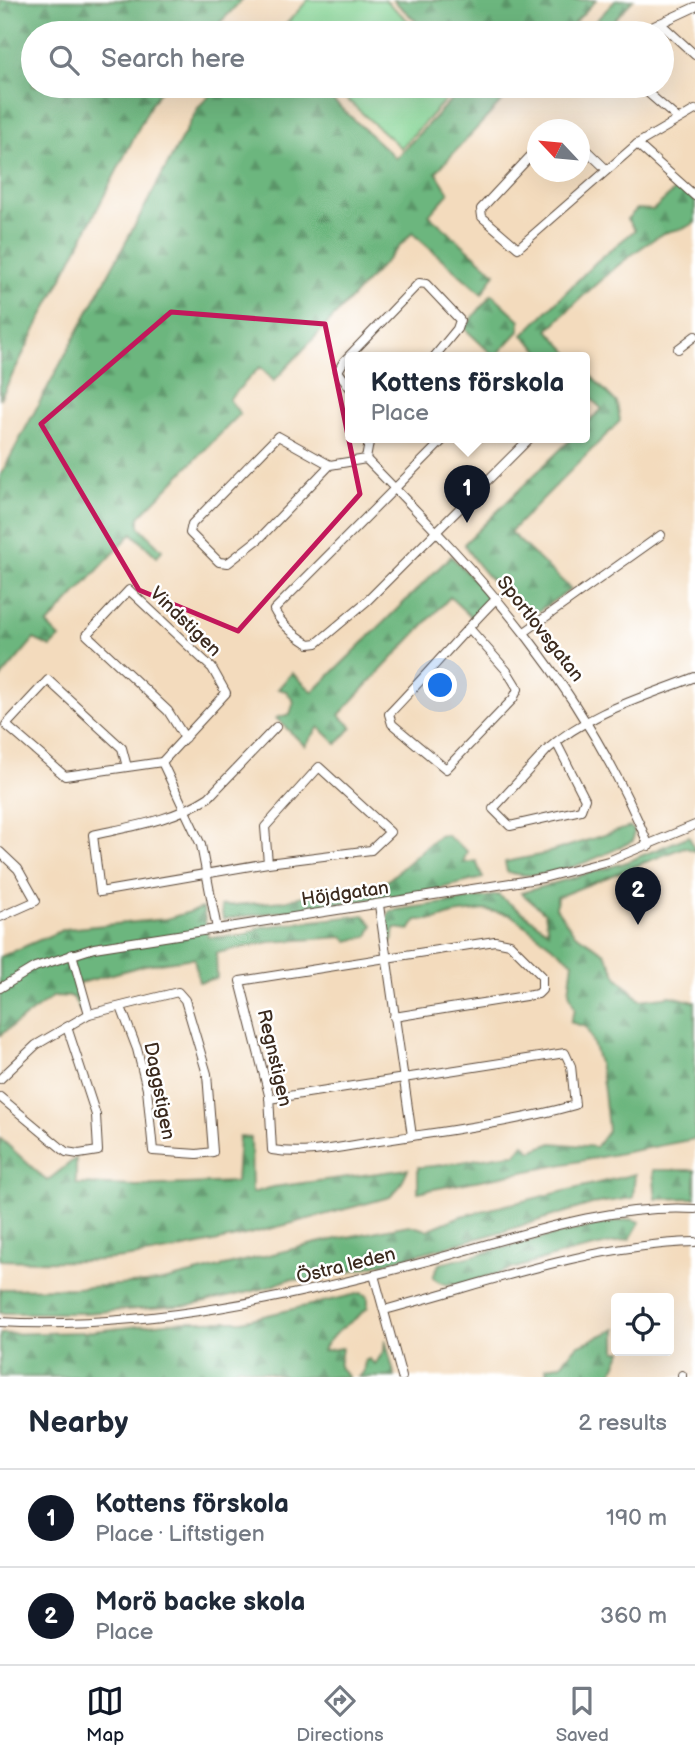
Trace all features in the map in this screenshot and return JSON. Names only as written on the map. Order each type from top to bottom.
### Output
[{"type":"street","points":[[664,21],[695,7]]},
{"type":"street","points":[[674,36],[695,55]]},
{"type":"street","points":[[654,98],[677,118]]},
{"type":"street","points":[[527,159],[481,209],[482,216],[518,248],[637,144],[677,118],[695,110]]},
{"type":"street","points":[[637,144],[695,196]]},
{"type":"street","points":[[590,155],[606,169]]},
{"type":"street","points":[[353,352],[419,284],[426,284],[460,320],[457,329],[438,352]]},
{"type":"street","points":[[678,349],[695,336]]},
{"type":"street","points":[[345,360],[338,371],[345,380]]},
{"type":"street","points":[[330,465],[283,437],[272,438],[192,524],[190,533],[219,562],[228,563],[260,538],[330,465],[366,460],[369,443]]},
{"type":"street","points":[[440,443],[274,610],[279,619],[307,643],[317,643],[367,601],[525,443]]},
{"type":"street","name":"Sportlovsgatan","points":[[366,460],[438,533],[526,631],[587,720],[620,780],[649,845]]},
{"type":"street","points":[[526,631],[661,535]]},
{"type":"street","name":"Vindstigen","points":[[162,762],[185,738],[226,693],[212,668],[129,590],[87,635],[168,711],[185,738]]},
{"type":"street","points":[[469,628],[507,671],[518,688],[513,699],[446,769],[392,723],[389,714],[469,628],[497,598]]},
{"type":"street","points":[[556,742],[585,799],[585,806],[581,810],[510,826],[493,809],[556,742],[587,720],[695,677]]},
{"type":"street","points":[[127,767],[122,748],[48,680],[6,725],[65,776],[162,762],[201,845],[216,929]]},
{"type":"street","points":[[268,863],[265,827],[319,766],[390,832],[371,850],[268,863],[100,892],[93,835],[164,820],[209,797],[276,727]]},
{"type":"street","name":"Höjdgatan","points":[[0,988],[34,967],[72,954],[543,878],[608,861],[695,825]]},
{"type":"street","points":[[0,852],[18,869],[36,901],[0,917]]},
{"type":"street","points":[[269,1099],[404,1077],[565,1053],[575,1090],[575,1105],[412,1136],[404,1077],[394,1017],[379,905]]},
{"type":"street","points":[[387,958],[505,942],[531,962],[542,976],[543,985],[538,994],[528,997],[394,1017]]},
{"type":"street","points":[[72,954],[89,1014]]},
{"type":"street","name":"Regnstigen","points":[[387,958],[240,981],[269,1099],[272,1150],[287,1153],[412,1136]]},
{"type":"street","name":"Daggstigen","points":[[0,1079],[36,1045],[89,1014],[178,992],[185,1000],[207,1074],[213,1152],[197,1154],[153,1151],[147,1088],[137,1049],[121,1007]]},
{"type":"street","points":[[0,1097],[66,1152],[79,1154],[97,1151],[96,1115],[67,1027]]},
{"type":"street","name":"Östra leden","points":[[0,1322],[105,1320],[201,1311],[287,1297],[505,1238],[624,1212],[695,1209]]},
{"type":"street","points":[[384,1310],[602,1251],[695,1242]]},
{"type":"street","points":[[374,1275],[402,1377]]},
{"type":"highlighted area","points":[[171,312],[325,324],[360,494],[238,631],[139,590],[41,424]]},
{"type":"green space","points":[[0,0],[242,0],[222,21],[21,21],[21,98],[155,98],[0,399]]},
{"type":"green space","points":[[308,0],[385,0],[409,21],[289,21]]},
{"type":"green space","points":[[393,0],[596,0],[576,21],[416,21]]},
{"type":"green space","points":[[616,0],[633,0],[613,21],[596,21]]},
{"type":"green space","points":[[207,98],[330,98],[396,158],[453,98],[505,98],[436,172],[449,193],[429,215],[495,273],[482,294],[412,233],[274,381],[260,367],[229,399],[240,414],[139,517],[139,526],[162,550],[157,557],[132,533],[47,625],[60,638],[51,647],[34,639],[0,679],[0,476],[199,106]]},
{"type":"green space","points":[[345,98],[447,98],[401,148]]},
{"type":"green space","points":[[675,190],[684,191],[695,201],[695,222],[660,235],[630,256],[548,330],[568,352],[541,352],[523,335],[596,262],[635,230],[627,219],[637,209],[653,210]]},
{"type":"green space","points":[[492,294],[520,320],[519,331],[500,352],[490,352],[464,328]]},
{"type":"green space","points":[[590,375],[617,403],[620,421],[510,532],[571,589],[537,612],[526,608],[495,584],[464,544],[567,443],[590,443],[590,420],[602,409],[590,398]]},
{"type":"green space","points":[[451,556],[491,598],[472,618],[450,597],[339,715],[352,727],[337,744],[319,727],[305,746],[276,718],[290,714],[294,702],[286,691],[278,689],[292,673],[313,692]]},
{"type":"green space","points":[[630,827],[634,830],[633,841],[572,867],[538,875],[507,872],[505,862],[540,855]]},
{"type":"green space","points":[[446,835],[467,851],[463,863],[476,861],[483,878],[421,893],[223,919],[221,906],[284,901],[337,887],[385,883],[438,836]]},
{"type":"green space","points":[[689,836],[695,851],[684,847],[557,897],[556,908],[574,933],[605,953],[618,978],[640,1000],[671,996],[695,1002],[695,1139],[418,1192],[418,1167],[516,1154],[524,1144],[531,1151],[552,1143],[596,1147],[608,1131],[606,1104],[599,1064],[586,1027],[570,1022],[575,1009],[569,992],[573,962],[511,915],[485,910],[453,914],[435,920],[417,920],[410,930],[394,928],[393,939],[388,946],[386,920],[390,911],[498,895],[548,931],[545,913],[521,893],[624,863]]},
{"type":"green space","points":[[203,908],[208,937],[241,936],[261,927],[364,915],[373,925],[368,936],[348,941],[343,937],[270,942],[216,953],[217,978],[199,982],[194,958],[145,965],[77,984],[84,1009],[80,1011],[73,997],[54,996],[0,1035],[0,957],[65,929],[166,919]]},
{"type":"green space","points":[[239,1137],[251,1138],[252,1193],[273,1187],[408,1169],[400,1186],[390,1197],[224,1240],[108,1260],[0,1260],[0,1138],[47,1181],[76,1158],[76,1184],[137,1186],[236,1182]]},
{"type":"green space","points":[[653,1170],[695,1170],[695,1198],[656,1199]]},
{"type":"green space","points":[[635,1174],[633,1198],[592,1204],[501,1232],[350,1272],[307,1281],[290,1279],[266,1288],[193,1305],[84,1313],[0,1313],[0,1289],[75,1288],[159,1282],[321,1242],[409,1225],[427,1230],[461,1216]]},
{"type":"green space","points":[[631,1219],[640,1222],[630,1239],[559,1255],[466,1283],[444,1284],[433,1277],[439,1264]]},
{"type":"green space","points":[[361,1293],[368,1296],[368,1307],[332,1337],[322,1351],[342,1348],[339,1367],[348,1377],[289,1377],[239,1367],[222,1377],[0,1377],[0,1334],[85,1332],[184,1321],[242,1321]]},
{"type":"green space","points":[[611,1331],[611,1356],[620,1356],[610,1377],[547,1377],[546,1368],[561,1364],[577,1346]]},
{"type":"green space","points":[[385,1339],[395,1377],[358,1377],[363,1373],[365,1361],[369,1359],[375,1364],[384,1351]]},
{"type":"place","name":"Kottens förskola","points":[[467,523]]},
{"type":"place","name":"Morö backe skola","points":[[638,925]]}]
